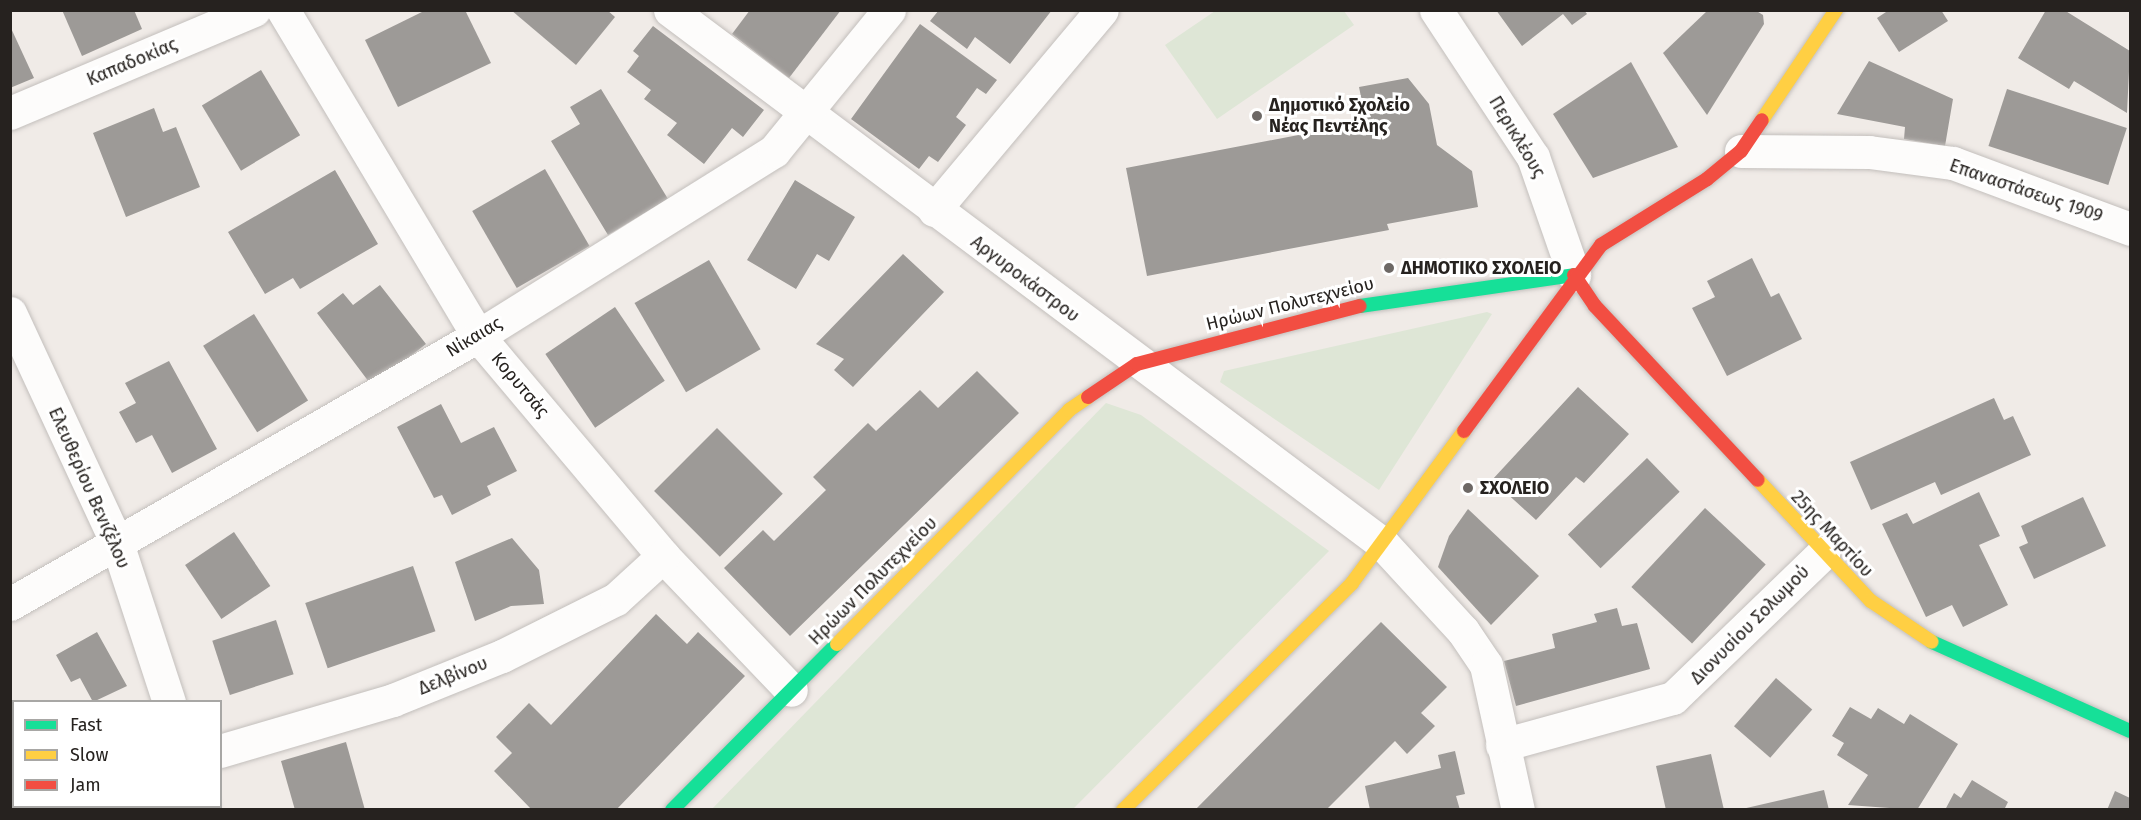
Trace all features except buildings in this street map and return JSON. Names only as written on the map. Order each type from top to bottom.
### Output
[{"type":"main road","points":[[1123,810],[1352,583],[1383,544],[1574,275],[1625,226],[1707,179],[1741,151],[1836,10]]},
{"type":"main road","name":"Ηρώων Πολυτεχνείου","points":[[672,810],[1069,410],[1137,364],[1394,297],[1574,275]]},
{"type":"main road","name":"25ης Μαρτίου","points":[[1574,275],[1595,306],[1871,601],[1925,639],[2130,730]]},
{"type":"street","name":"Καπαδοκίας","points":[[10,113],[254,10]]},
{"type":"street","name":"Κορυτσάς","points":[[283,10],[478,336],[663,556],[791,690]]},
{"type":"street","name":"Αργυροκάστρου","points":[[670,10],[804,114],[1137,364],[1383,544],[1463,631],[1486,664],[1518,810]]},
{"type":"street","name":"Νίκαιας","points":[[10,604],[478,336],[774,151],[889,10]]},
{"type":"street","points":[[934,210],[1102,10]]},
{"type":"street","name":"Περικλέους","points":[[1436,10],[1533,157],[1574,275]]},
{"type":"street","name":"Επαναστάσεως 1909","points":[[1741,151],[1869,152],[1953,163],[2130,229]]},
{"type":"street","name":"Ελευθερίου Βενιζέλου","points":[[10,313],[117,543],[168,700]]},
{"type":"street","name":"Διονυσίου Σολωμού","points":[[1502,745],[1673,698],[1823,552]]},
{"type":"street","name":"Δελβίνου","points":[[222,751],[393,700],[502,656],[616,599],[663,556]]},
{"type":"green space","points":[[1215,11],[1344,11],[1354,25],[1217,119],[1165,45]]},
{"type":"green space","points":[[1487,312],[1492,314],[1379,490],[1220,382],[1224,371]]},
{"type":"green space","points":[[1106,403],[1141,415],[1329,551],[1073,809],[711,810]]},
{"type":"traffic: fast","points":[[1360,306],[1574,275]]},
{"type":"traffic: fast","points":[[1932,642],[2130,731]]},
{"type":"traffic: fast","points":[[672,810],[837,644]]},
{"type":"traffic: slow","points":[[1762,120],[1836,10]]},
{"type":"traffic: slow","points":[[837,644],[1069,410],[1088,397]]},
{"type":"traffic: slow","points":[[1123,810],[1352,583],[1464,431]]},
{"type":"traffic: slow","points":[[1758,480],[1871,601],[1932,642]]},
{"type":"traffic: jam","points":[[1464,431],[1601,245],[1707,179],[1741,151],[1762,120]]},
{"type":"traffic: jam","points":[[1574,275],[1595,306],[1758,480]]},
{"type":"traffic: jam","points":[[1088,397],[1137,364],[1360,306]]},
{"type":"place","name":"Δημοτικό Σχολείο Νέας Πεντέλης","points":[[1257,116]]},
{"type":"place","name":"ΔΗΜΟΤΙΚΟ ΣΧΟΛΕΙΟ","points":[[1389,268]]},
{"type":"place","name":"ΣΧΟΛΕΙΟ","points":[[1468,488]]}]
